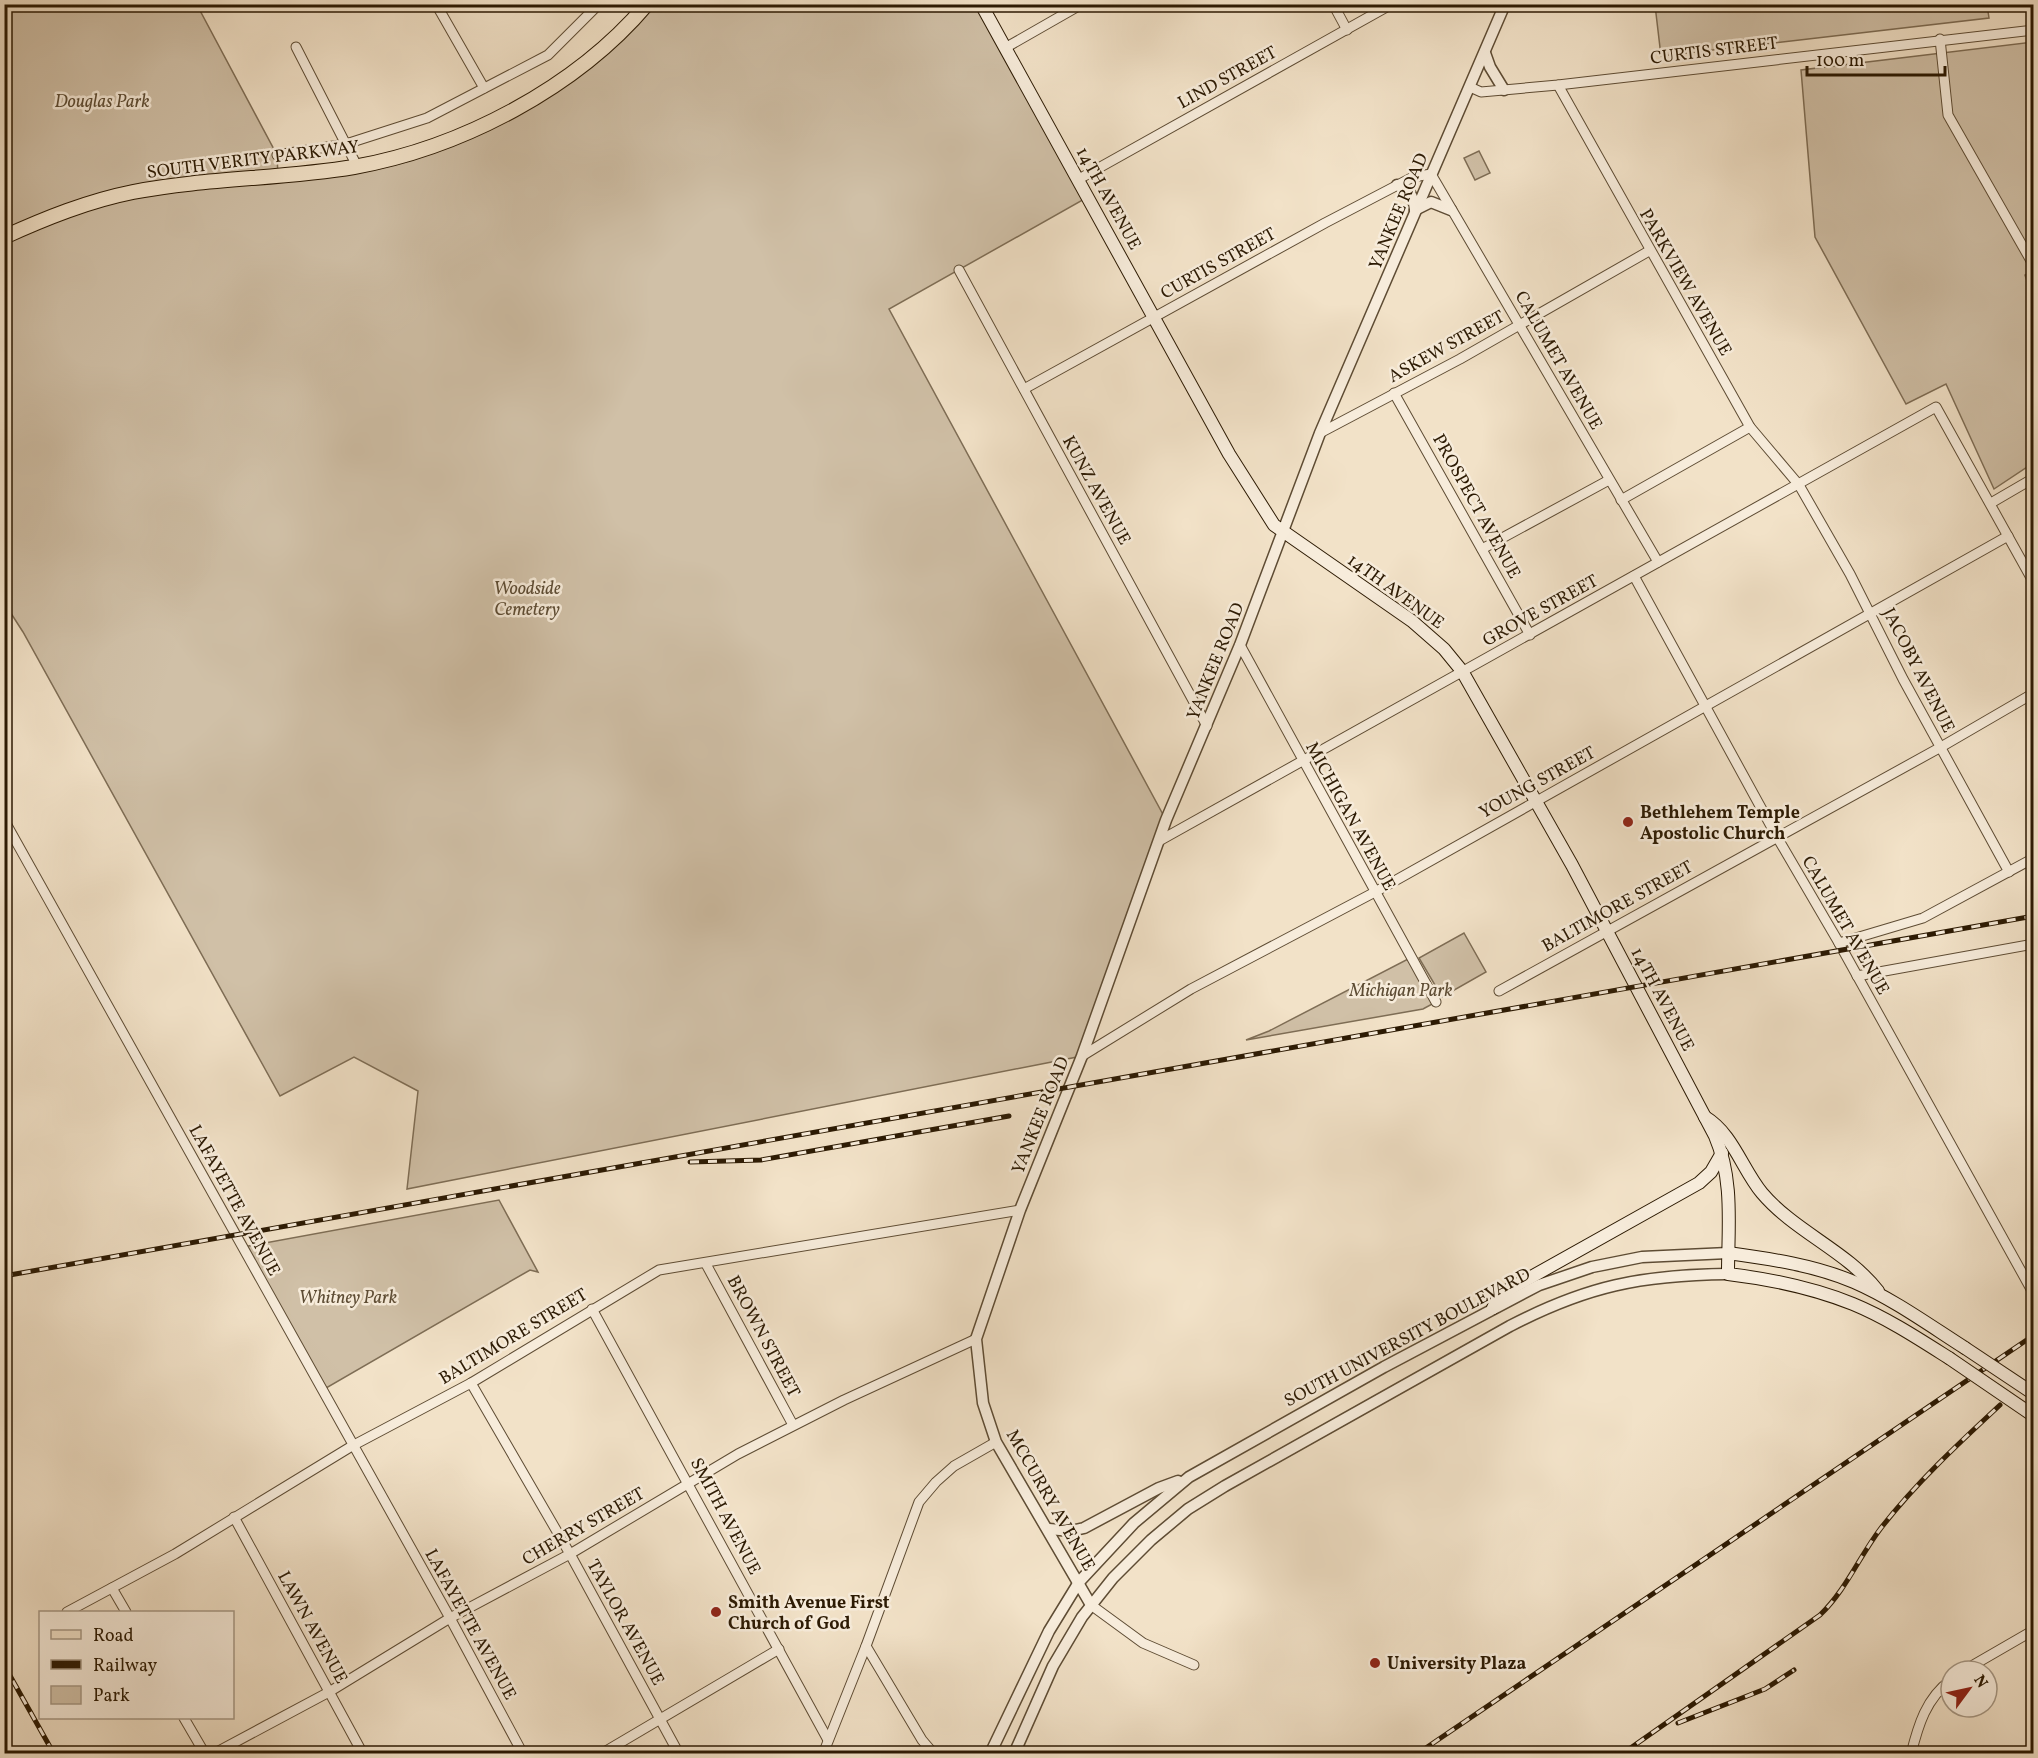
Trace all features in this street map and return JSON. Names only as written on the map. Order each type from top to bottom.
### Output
[{"type":"main road","name":"SOUTH VERITY PARKWAY","points":[[4,237],[85,205],[134,192],[357,166],[440,141],[525,104],[573,73],[610,42],[647,4]]},
{"type":"main road","name":"14TH AVENUE","points":[[981,4],[1234,463],[1266,516],[1283,532],[1412,621],[1444,649],[1462,671],[1536,800],[1722,1153],[1729,1196],[1728,1274]]},
{"type":"main road","points":[[1705,1117],[1720,1126],[1751,1179],[1774,1206],[1800,1230],[1867,1277],[1880,1295]]},
{"type":"main road","points":[[1493,1308],[1499,1295],[1699,1183],[1711,1172],[1722,1153]]},
{"type":"main road","name":"SOUTH UNIVERSITY BOULEVARD","points":[[1728,1253],[1801,1265],[1852,1281],[1880,1295],[2034,1394]]},
{"type":"main road","points":[[1728,1274],[1766,1279],[1853,1304],[1903,1329],[2034,1416]]},
{"type":"street","points":[[436,4],[484,88]]},
{"type":"street","points":[[277,155],[346,144],[427,118],[548,55],[599,4]]},
{"type":"street","points":[[1005,48],[1082,4]]},
{"type":"street","points":[[1333,4],[1347,30]]},
{"type":"street","name":"LIND STREET","points":[[1079,180],[1392,4]]},
{"type":"street","name":"YANKEE ROAD","points":[[976,1339],[1020,1210],[1082,1056],[1159,841],[1239,645],[1320,433],[1505,4]]},
{"type":"street","name":"CURTIS STREET","points":[[1470,87],[1481,92],[1558,86],[1940,39],[2034,30]]},
{"type":"street","points":[[1940,39],[1948,115],[2034,266]]},
{"type":"street","points":[[296,47],[357,166]]},
{"type":"street","points":[[1485,53],[1490,67],[1504,90]]},
{"type":"street","name":"PARKVIEW AVENUE","points":[[1558,86],[1750,427],[1798,485]]},
{"type":"street","name":"CURTIS STREET","points":[[1023,389],[1397,185],[1413,177],[1431,174]]},
{"type":"street","name":"CALUMET AVENUE","points":[[1431,174],[1658,562]]},
{"type":"street","points":[[1397,185],[1406,189],[1413,196],[1415,210],[1431,202],[1452,210]]},
{"type":"street","name":"ASKEW STREET","points":[[1320,433],[1520,325],[1649,251]]},
{"type":"street","name":"KUNZ AVENUE","points":[[959,270],[1207,726]]},
{"type":"street","name":"PROSPECT AVENUE","points":[[1394,393],[1530,635]]},
{"type":"street","name":"GROVE STREET","points":[[1159,841],[1936,406],[1990,503]]},
{"type":"street","points":[[1621,500],[1750,427]]},
{"type":"street","points":[[2034,478],[1990,503],[2034,583]]},
{"type":"street","points":[[1482,549],[1609,480]]},
{"type":"street","name":"JACOBY AVENUE","points":[[1798,485],[1871,612],[2009,872]]},
{"type":"street","name":"YOUNG STREET","points":[[1082,1056],[1191,989],[1375,892],[2008,536]]},
{"type":"street","name":"CALUMET AVENUE","points":[[1634,576],[1708,706],[1777,837],[1839,943],[2031,1289]]},
{"type":"street","name":"MICHIGAN AVENUE","points":[[1239,645],[1436,1002]]},
{"type":"street","name":"BALTIMORE STREET","points":[[1500,991],[1941,747],[2034,693]]},
{"type":"street","name":"LAFAYETTE AVENUE","points":[[4,820],[450,1618],[523,1754]]},
{"type":"street","points":[[1839,943],[1923,918],[2034,858]]},
{"type":"street","points":[[1857,976],[2034,944]]},
{"type":"street","name":"BALTIMORE STREET","points":[[69,1611],[175,1554],[352,1446],[471,1383],[659,1270],[1020,1210]]},
{"type":"street","name":"SOUTH UNIVERSITY BOULEVARD","points":[[990,1754],[1049,1631],[1079,1582],[1134,1523],[1189,1477],[1493,1308],[1539,1285],[1616,1261],[1668,1253],[1728,1253]]},
{"type":"street","name":"BROWN STREET","points":[[706,1264],[793,1425]]},
{"type":"street","points":[[1014,1754],[1053,1666],[1091,1605],[1135,1555],[1188,1509],[1524,1319],[1574,1296],[1626,1281],[1657,1277],[1728,1274]]},
{"type":"street","name":"SMITH AVENUE","points":[[592,1309],[690,1483],[828,1740]]},
{"type":"street","name":"CHERRY STREET","points":[[213,1754],[329,1692],[450,1618],[570,1554],[793,1425],[976,1339]]},
{"type":"street","name":"MCCURRY AVENUE","points":[[976,1339],[982,1403],[996,1442],[1049,1529],[1091,1605]]},
{"type":"street","name":"TAYLOR AVENUE","points":[[471,1383],[570,1554],[679,1754]]},
{"type":"street","points":[[823,1754],[867,1646],[919,1502],[954,1466],[996,1442]]},
{"type":"street","points":[[1049,1529],[1071,1531],[1084,1528],[1159,1488],[1189,1477]]},
{"type":"street","name":"LAWN AVENUE","points":[[234,1517],[363,1754]]},
{"type":"street","points":[[112,1588],[125,1611]]},
{"type":"street","points":[[1091,1605],[1143,1643],[1194,1665]]},
{"type":"street","points":[[1984,1659],[2034,1630]]},
{"type":"street","points":[[867,1646],[922,1740],[934,1754]]},
{"type":"street","points":[[601,1754],[779,1649]]},
{"type":"street","points":[[1911,1754],[1919,1723],[1929,1703],[1939,1693]]},
{"type":"street","points":[[185,1719],[204,1754]]},
{"type":"green space","name":"Woodside Cemetery","points":[[4,5],[197,5],[277,155],[278,176],[393,157],[525,104],[647,5],[981,5],[1088,197],[889,309],[1166,820],[1082,1056],[407,1189],[418,1091],[354,1057],[280,1096],[23,632],[5,604]]},
{"type":"green space","points":[[1655,5],[1987,5],[1989,18],[1661,56]]},
{"type":"green space","points":[[2033,42],[2034,269],[2025,275],[2033,299],[2033,463],[1994,489],[1946,384],[1906,404],[1815,237],[1801,70]]},
{"type":"green space","points":[[1479,151],[1490,173],[1475,180],[1464,158]]},
{"type":"green space","points":[[1464,933],[1486,972],[1442,997],[1419,958]]},
{"type":"green space","name":"Michigan Park","points":[[1410,958],[1436,1002],[1423,1009],[1246,1040],[1269,1031]]},
{"type":"green space","name":"Whitney Park","points":[[499,1200],[538,1272],[530,1270],[321,1391],[243,1247]]},
{"type":"railway","points":[[4,1276],[2034,916]]},
{"type":"railway","points":[[690,1162],[761,1160],[1009,1116]]},
{"type":"railway","points":[[1417,1754],[2034,1335]]},
{"type":"railway","points":[[1622,1754],[1820,1615],[1845,1584],[1873,1539],[1894,1511],[1938,1464],[2000,1405]]},
{"type":"railway","points":[[4,1665],[54,1754]]},
{"type":"railway","points":[[1678,1723],[1765,1689],[1794,1670]]},
{"type":"place","name":"Bethlehem Temple Apostolic Church","points":[[1628,822]]},
{"type":"place","name":"Smith Avenue First Church of God","points":[[716,1612]]},
{"type":"place","name":"University Plaza","points":[[1375,1663]]},
{"type":"park label","name":"Douglas Park","points":[[102,101]]}]
